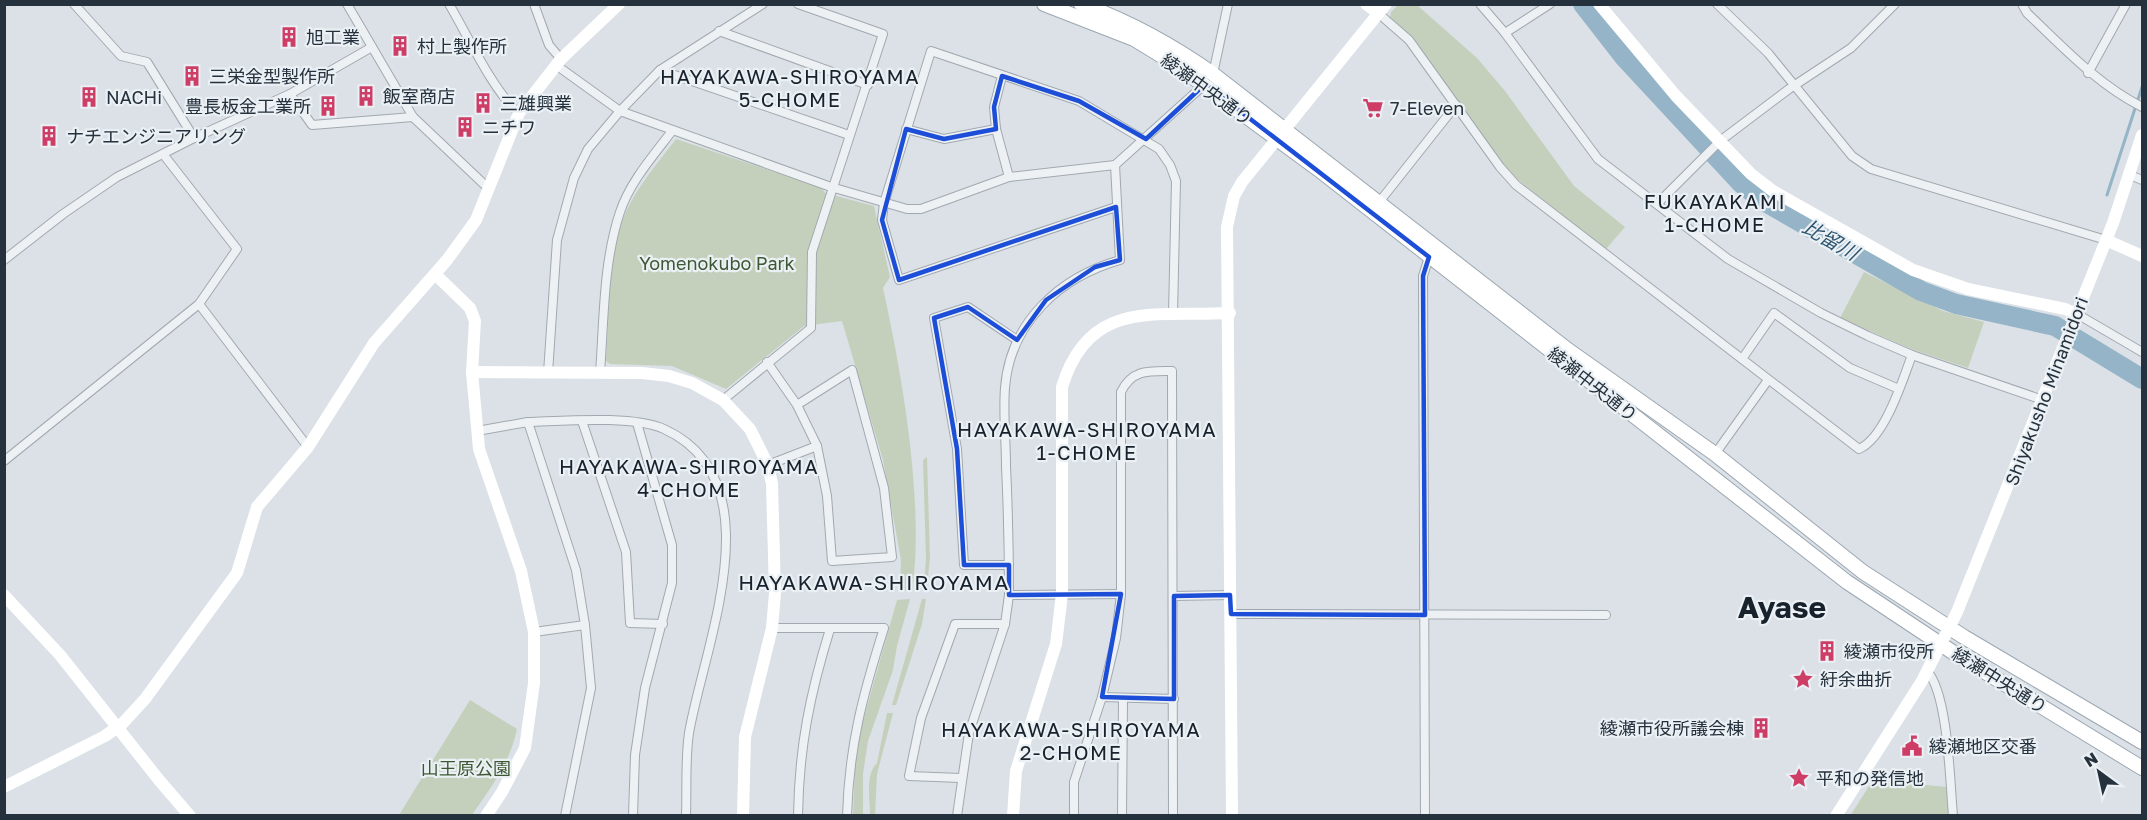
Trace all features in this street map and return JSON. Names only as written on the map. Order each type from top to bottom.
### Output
[{"type":"main road","name":"綾瀬中央通り","points":[[1044,4],[1134,39],[1209,79]]},
{"type":"main road","name":"綾瀬中央通り","points":[[1081,4],[1181,51],[1209,79],[1280,134],[1429,257],[1846,582],[1941,644],[2142,768]]},
{"type":"main road","name":"綾瀬中央通り","points":[[1280,134],[1380,201],[1568,350],[1715,454],[1831,548],[1889,591],[2142,742]]},
{"type":"street","points":[[74,4],[121,56],[147,62],[194,138]]},
{"type":"street","points":[[347,4],[413,117],[488,188]]},
{"type":"street","points":[[449,4],[493,79],[511,106],[519,113]]},
{"type":"street","points":[[534,4],[549,45],[559,62],[620,111],[831,187],[884,203],[921,209],[1009,177],[1115,165],[1209,79],[1228,4]]},
{"type":"street","points":[[4,787],[116,728],[145,699],[237,573],[257,507],[308,447],[374,343],[435,274],[476,220],[519,113],[559,62],[619,4]]},
{"type":"street","points":[[548,373],[557,240],[574,177],[588,149],[620,111],[660,70],[763,4]]},
{"type":"street","points":[[723,400],[811,328],[812,252],[831,187],[868,85],[883,34],[798,4]]},
{"type":"street","points":[[1366,4],[1382,9],[1409,40],[1500,167],[1516,185],[1859,449],[1866,446],[1886,419],[1912,354]]},
{"type":"street","points":[[1480,4],[1505,33],[1598,159],[1728,260],[1821,313],[1912,354],[2043,400]]},
{"type":"street","points":[[1505,33],[1550,4]]},
{"type":"street","points":[[1599,4],[1717,144],[1773,191],[1913,270],[1968,289],[2065,309],[2142,352]]},
{"type":"street","points":[[1717,4],[1768,53],[1843,146],[1871,169],[2106,240],[2142,256]]},
{"type":"street","points":[[1657,204],[1717,144],[1794,86],[1851,48],[1895,4]]},
{"type":"street","points":[[2022,4],[2027,14],[2079,60],[2088,73],[2111,90],[2142,107]]},
{"type":"street","points":[[2088,73],[2126,4]]},
{"type":"street","points":[[1232,816],[1230,313],[1227,227],[1229,212],[1242,182],[1382,9]]},
{"type":"street","points":[[719,31],[868,85]]},
{"type":"street","points":[[4,260],[63,214],[117,177],[194,138],[290,94],[372,47]]},
{"type":"street","points":[[1116,207],[900,280],[882,220],[884,203],[931,51],[1080,101],[1159,148],[1170,165],[1176,181],[1173,314]]},
{"type":"street","points":[[660,70],[849,135]]},
{"type":"street","points":[[1002,76],[994,107],[996,129],[1009,177]]},
{"type":"street","points":[[290,94],[312,125],[413,117]]},
{"type":"street","points":[[1380,201],[1456,105]]},
{"type":"street","points":[[906,129],[944,139],[996,129]]},
{"type":"street","points":[[600,373],[609,256],[620,211],[640,171],[672,131]]},
{"type":"street","name":"Shiyakusho Minamidori","points":[[1836,816],[1924,676],[1950,628],[2072,328],[2130,175],[2142,135]]},
{"type":"street","points":[[4,461],[199,304],[237,249],[163,154]]},
{"type":"street","points":[[957,816],[960,778],[969,733],[1005,624],[1009,595],[1005,387],[1017,340],[1030,319],[1046,300],[1069,282],[1095,267],[1120,260],[1115,165]]},
{"type":"street","points":[[2130,175],[2142,180]]},
{"type":"street","points":[[1425,816],[1423,276],[1429,257]]},
{"type":"street","points":[[435,274],[470,308],[475,321],[472,372],[477,431],[490,483],[521,571],[534,632],[534,683],[525,748],[502,792],[486,816]]},
{"type":"street","points":[[199,304],[308,447]]},
{"type":"street","points":[[1009,565],[964,565],[957,449],[934,318],[968,307],[1017,340]]},
{"type":"street","points":[[1013,816],[1016,771],[1056,644],[1062,594],[1062,387],[1068,369],[1084,342],[1109,323],[1140,315],[1230,313]]},
{"type":"street","points":[[1742,359],[1774,313],[1850,368],[1899,389]]},
{"type":"street","points":[[767,362],[797,405],[817,446],[827,496],[832,561],[892,557],[884,488],[852,370],[797,405]]},
{"type":"street","points":[[1074,816],[1074,782],[1102,698],[1116,638],[1121,594],[1121,392],[1132,375],[1143,370],[1172,371],[1173,816]]},
{"type":"street","points":[[472,372],[669,376],[692,383],[723,400],[750,429],[768,465],[772,484],[774,571],[772,628],[745,737],[743,816]]},
{"type":"street","points":[[1715,454],[1768,380]]},
{"type":"street","points":[[582,421],[626,552],[630,623],[663,624]]},
{"type":"street","points":[[477,431],[528,422],[638,423],[662,428],[682,439],[699,453],[715,476],[725,507],[724,563],[717,624],[697,693],[688,736],[686,816]]},
{"type":"street","points":[[528,422],[576,570],[585,625],[591,688],[565,816]]},
{"type":"street","points":[[633,816],[634,754],[645,688],[672,583],[672,545],[638,423]]},
{"type":"street","points":[[768,465],[817,446]]},
{"type":"street","points":[[1009,595],[1121,594]]},
{"type":"street","points":[[4,595],[60,655],[116,728],[190,816]]},
{"type":"street","points":[[1174,596],[1231,595]]},
{"type":"street","points":[[1231,614],[1606,615]]},
{"type":"street","points":[[960,778],[909,776],[921,718],[955,624],[1005,624]]},
{"type":"street","points":[[534,632],[585,625]]},
{"type":"street","points":[[772,628],[884,628],[861,700],[852,742],[847,816]]},
{"type":"street","points":[[798,816],[799,764],[807,712],[830,629]]},
{"type":"street","points":[[1924,676],[1937,685],[1943,712],[1953,816]]},
{"type":"street","points":[[1102,698],[1174,699]]},
{"type":"street","points":[[1122,699],[1122,816]]},
{"type":"highlighted area","points":[[1002,76],[1079,101],[1146,139],[1205,84],[1429,257],[1423,276],[1425,615],[1231,614],[1230,595],[1174,596],[1174,699],[1102,697],[1121,594],[1009,595],[1009,565],[964,565],[957,449],[934,318],[968,307],[1017,340],[1046,300],[1095,267],[1120,260],[1116,207],[899,280],[882,220],[906,129],[944,139],[996,129],[994,107]]},
{"type":"green space","points":[[1398,5],[1417,5],[1477,58],[1505,91],[1574,186],[1625,227],[1606,249],[1512,175],[1390,19],[1391,12]]},
{"type":"green space","name":"Yomenokubo Park","points":[[676,139],[822,188],[825,193],[874,206],[890,277],[883,288],[904,399],[914,480],[916,519],[912,591],[900,590],[901,560],[883,460],[842,321],[804,326],[726,389],[672,366],[610,364],[606,361],[611,275],[616,240],[621,224],[638,190]]},
{"type":"green space","points":[[1864,272],[1943,311],[1984,322],[1968,368],[1911,349],[1840,318]]},
{"type":"green space","points":[[927,457],[930,557],[927,589],[924,585],[926,559],[923,460]]},
{"type":"green space","points":[[910,599],[893,670],[868,741],[863,774],[863,815],[853,816],[855,764],[861,728],[897,600]]},
{"type":"green space","points":[[922,599],[926,599],[922,624],[896,705],[892,705]]},
{"type":"green space","name":"山王原公園","points":[[470,700],[517,729],[510,753],[493,784],[472,815],[399,815]]},
{"type":"green space","points":[[887,713],[893,713],[877,774],[875,815],[870,815],[871,774],[877,763]]},
{"type":"green space","points":[[1873,780],[1947,787],[1950,815],[1850,816]]},
{"type":"waterway","name":"比留川","points":[[1583,4],[1625,58],[1741,183],[1762,200],[1921,291],[1956,304],[2055,326],[2142,379]]},
{"type":"waterway","points":[[2107,195],[2142,87]]},
{"type":"place","name":"旭工業","points":[[289,37]]},
{"type":"place","name":"村上製作所","points":[[400,46]]},
{"type":"place","name":"三栄金型製作所","points":[[192,76]]},
{"type":"place","name":"飯室商店","points":[[366,96]]},
{"type":"place","name":"NACHi","points":[[89,97]]},
{"type":"place","name":"三雄興業","points":[[483,103]]},
{"type":"place","name":"豊長板金工業所","points":[[328,106]]},
{"type":"place","name":"7-Eleven","points":[[1373,108]]},
{"type":"place","name":"ニチワ","points":[[465,127]]},
{"type":"place","name":"ナチエンジニアリング","points":[[49,136]]},
{"type":"place","name":"綾瀬市役所","points":[[1827,651]]},
{"type":"place","name":"紆余曲折","points":[[1803,679]]},
{"type":"place","name":"綾瀬市役所議会棟","points":[[1761,728]]},
{"type":"place","name":"綾瀬地区交番","points":[[1912,746]]},
{"type":"place","name":"平和の発信地","points":[[1799,778]]},
{"type":"district","name":"HAYAKAWA-SHIROYAMA 5-CHOME","points":[[790,88]]},
{"type":"district","name":"FUKAYAKAMI 1-CHOME","points":[[1715,212]]},
{"type":"district","name":"HAYAKAWA-SHIROYAMA 1-CHOME","points":[[1087,440]]},
{"type":"district","name":"HAYAKAWA-SHIROYAMA 4-CHOME","points":[[689,478]]},
{"type":"district","name":"HAYAKAWA-SHIROYAMA","points":[[874,582]]},
{"type":"district","name":"Ayase","points":[[1782,607]]},
{"type":"district","name":"HAYAKAWA-SHIROYAMA 2-CHOME","points":[[1071,740]]}]
